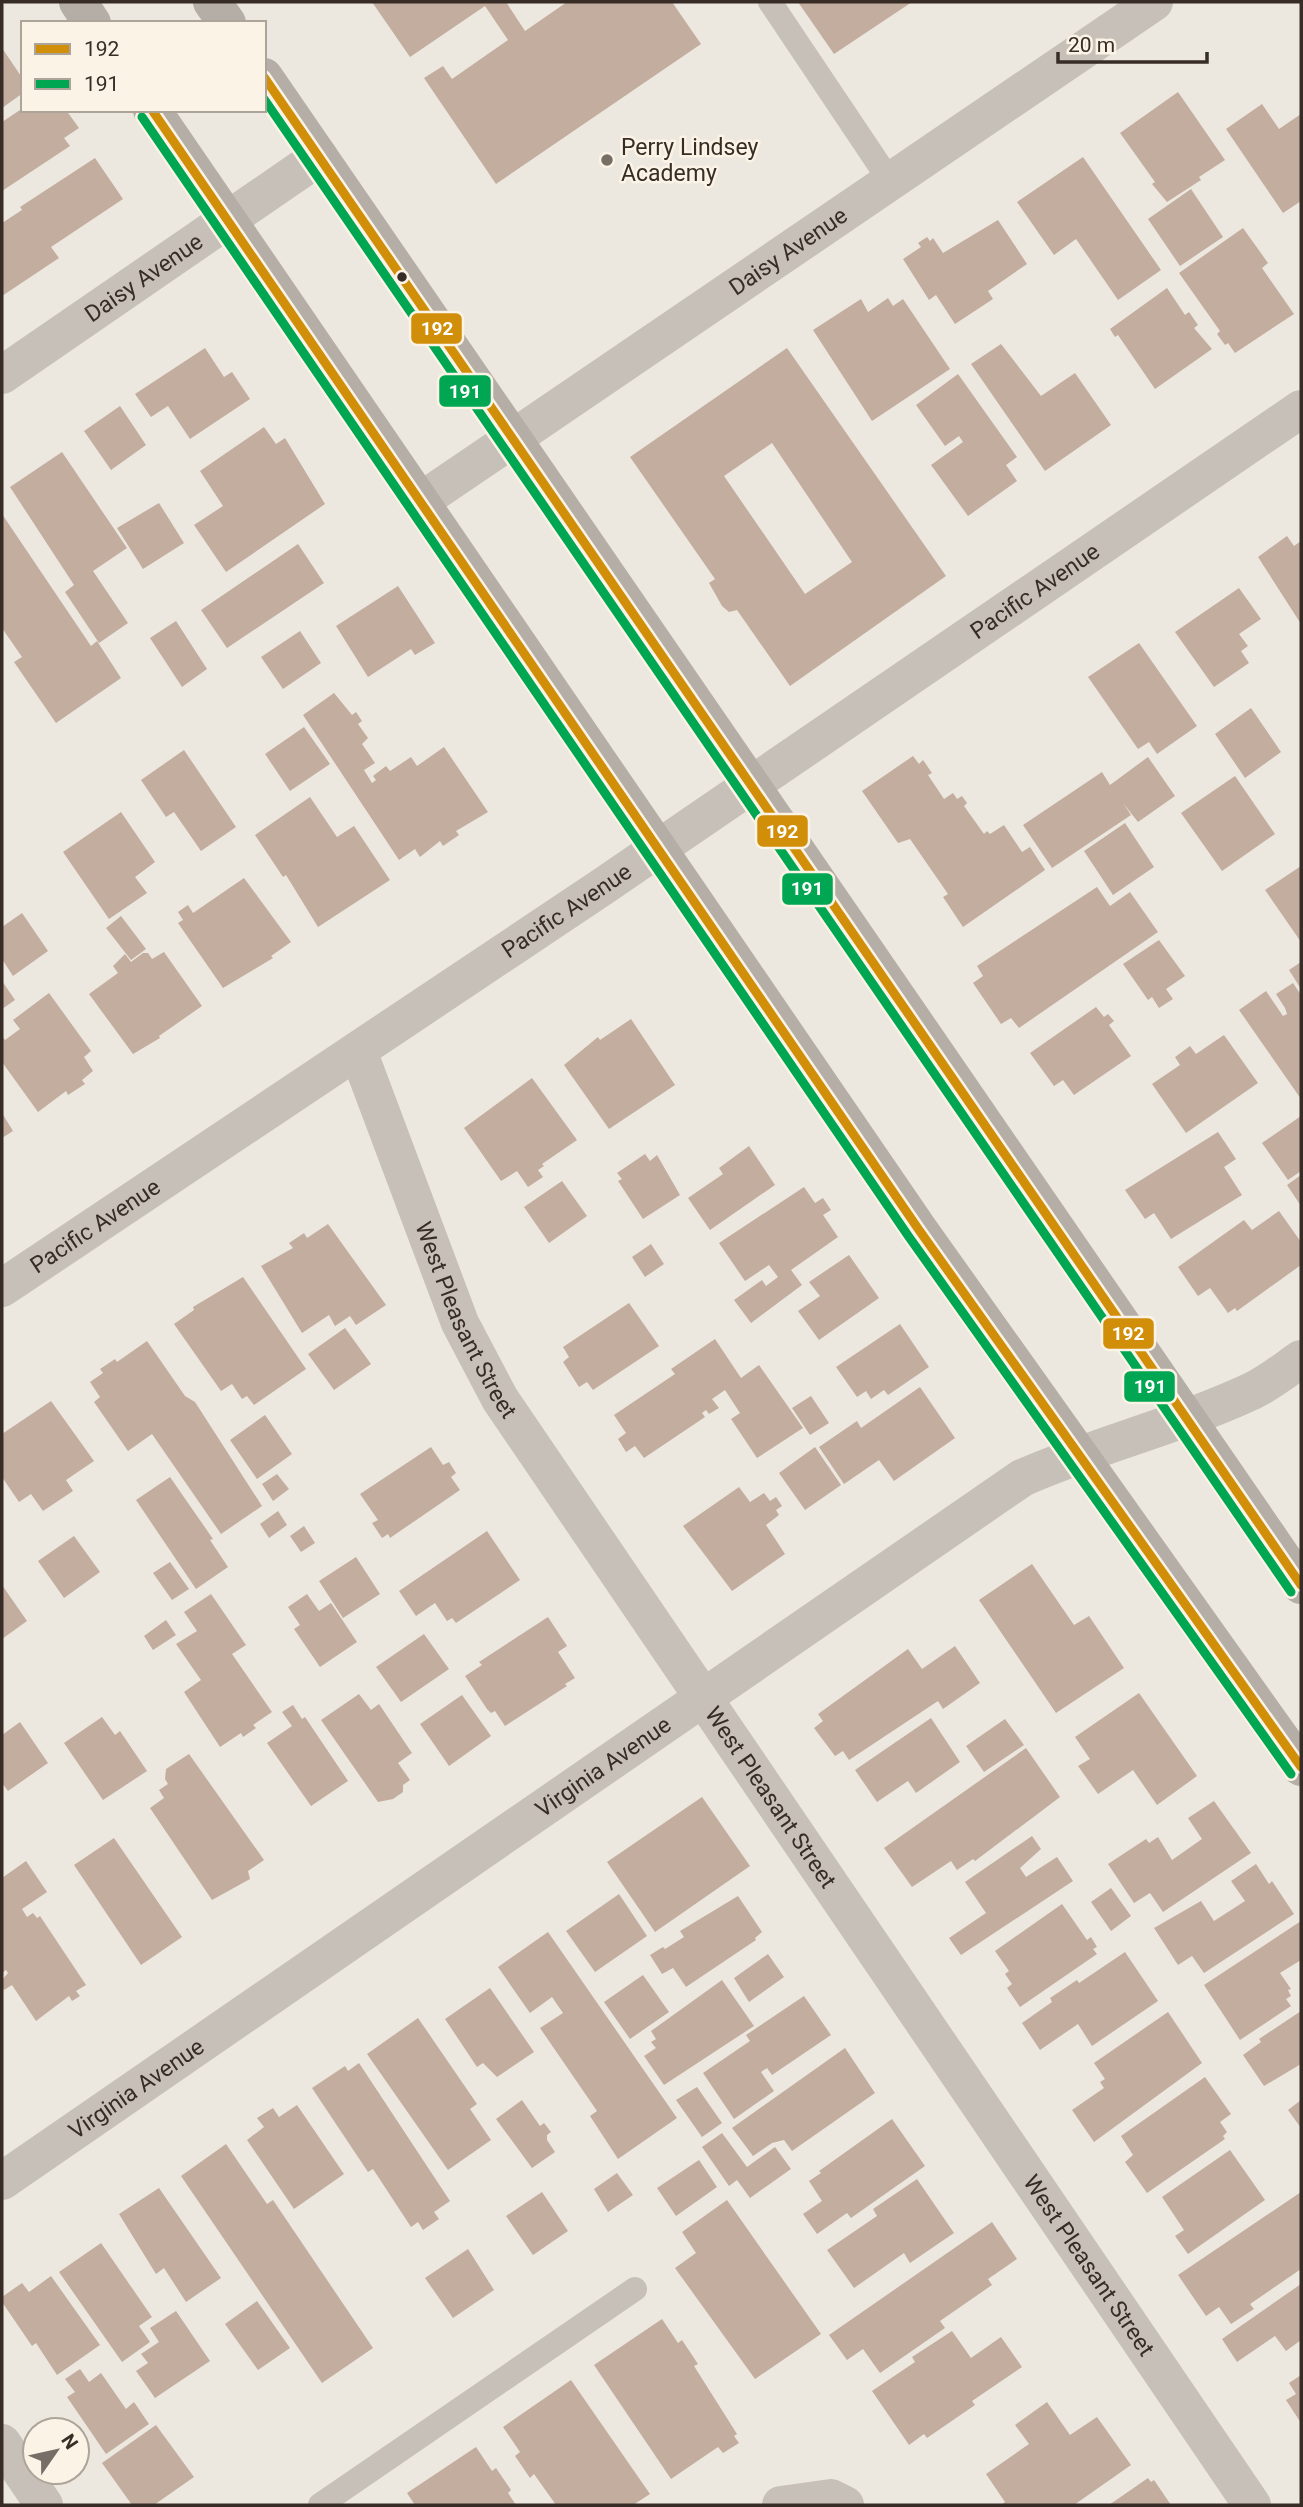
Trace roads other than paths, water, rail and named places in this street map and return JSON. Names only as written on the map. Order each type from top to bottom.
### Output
[{"type":"main road","points":[[78,2],[91,21]]},
{"type":"main road","points":[[212,2],[226,21]]},
{"type":"main road","points":[[266,80],[1301,1586]]},
{"type":"main road","points":[[153,112],[656,849],[1077,1454],[1301,1767]]},
{"type":"street","name":"Daisy Avenue","points":[[421,501],[511,437],[1154,2]]},
{"type":"street","name":"Daisy Avenue","points":[[2,375],[319,157]]},
{"type":"street","name":"Pacific Avenue","points":[[2,1288],[750,786],[1301,409]]},
{"type":"street","name":"West Pleasant Street","points":[[358,1051],[460,1323],[500,1399],[1252,2505]]},
{"type":"street","name":"Virginia Avenue","points":[[2,2182],[1022,1478],[1077,1454],[1185,1418],[1255,1390],[1301,1359]]},
{"type":"street","points":[[2,2443],[44,2505]]},
{"type":"street","points":[[780,2505],[838,2502]]},
{"type":"lane","points":[[770,2],[890,181]]},
{"type":"lane","points":[[320,2505],[635,2289]]},
{"type":"place","name":"Perry Lindsey Academy","points":[[607,160]]}]
